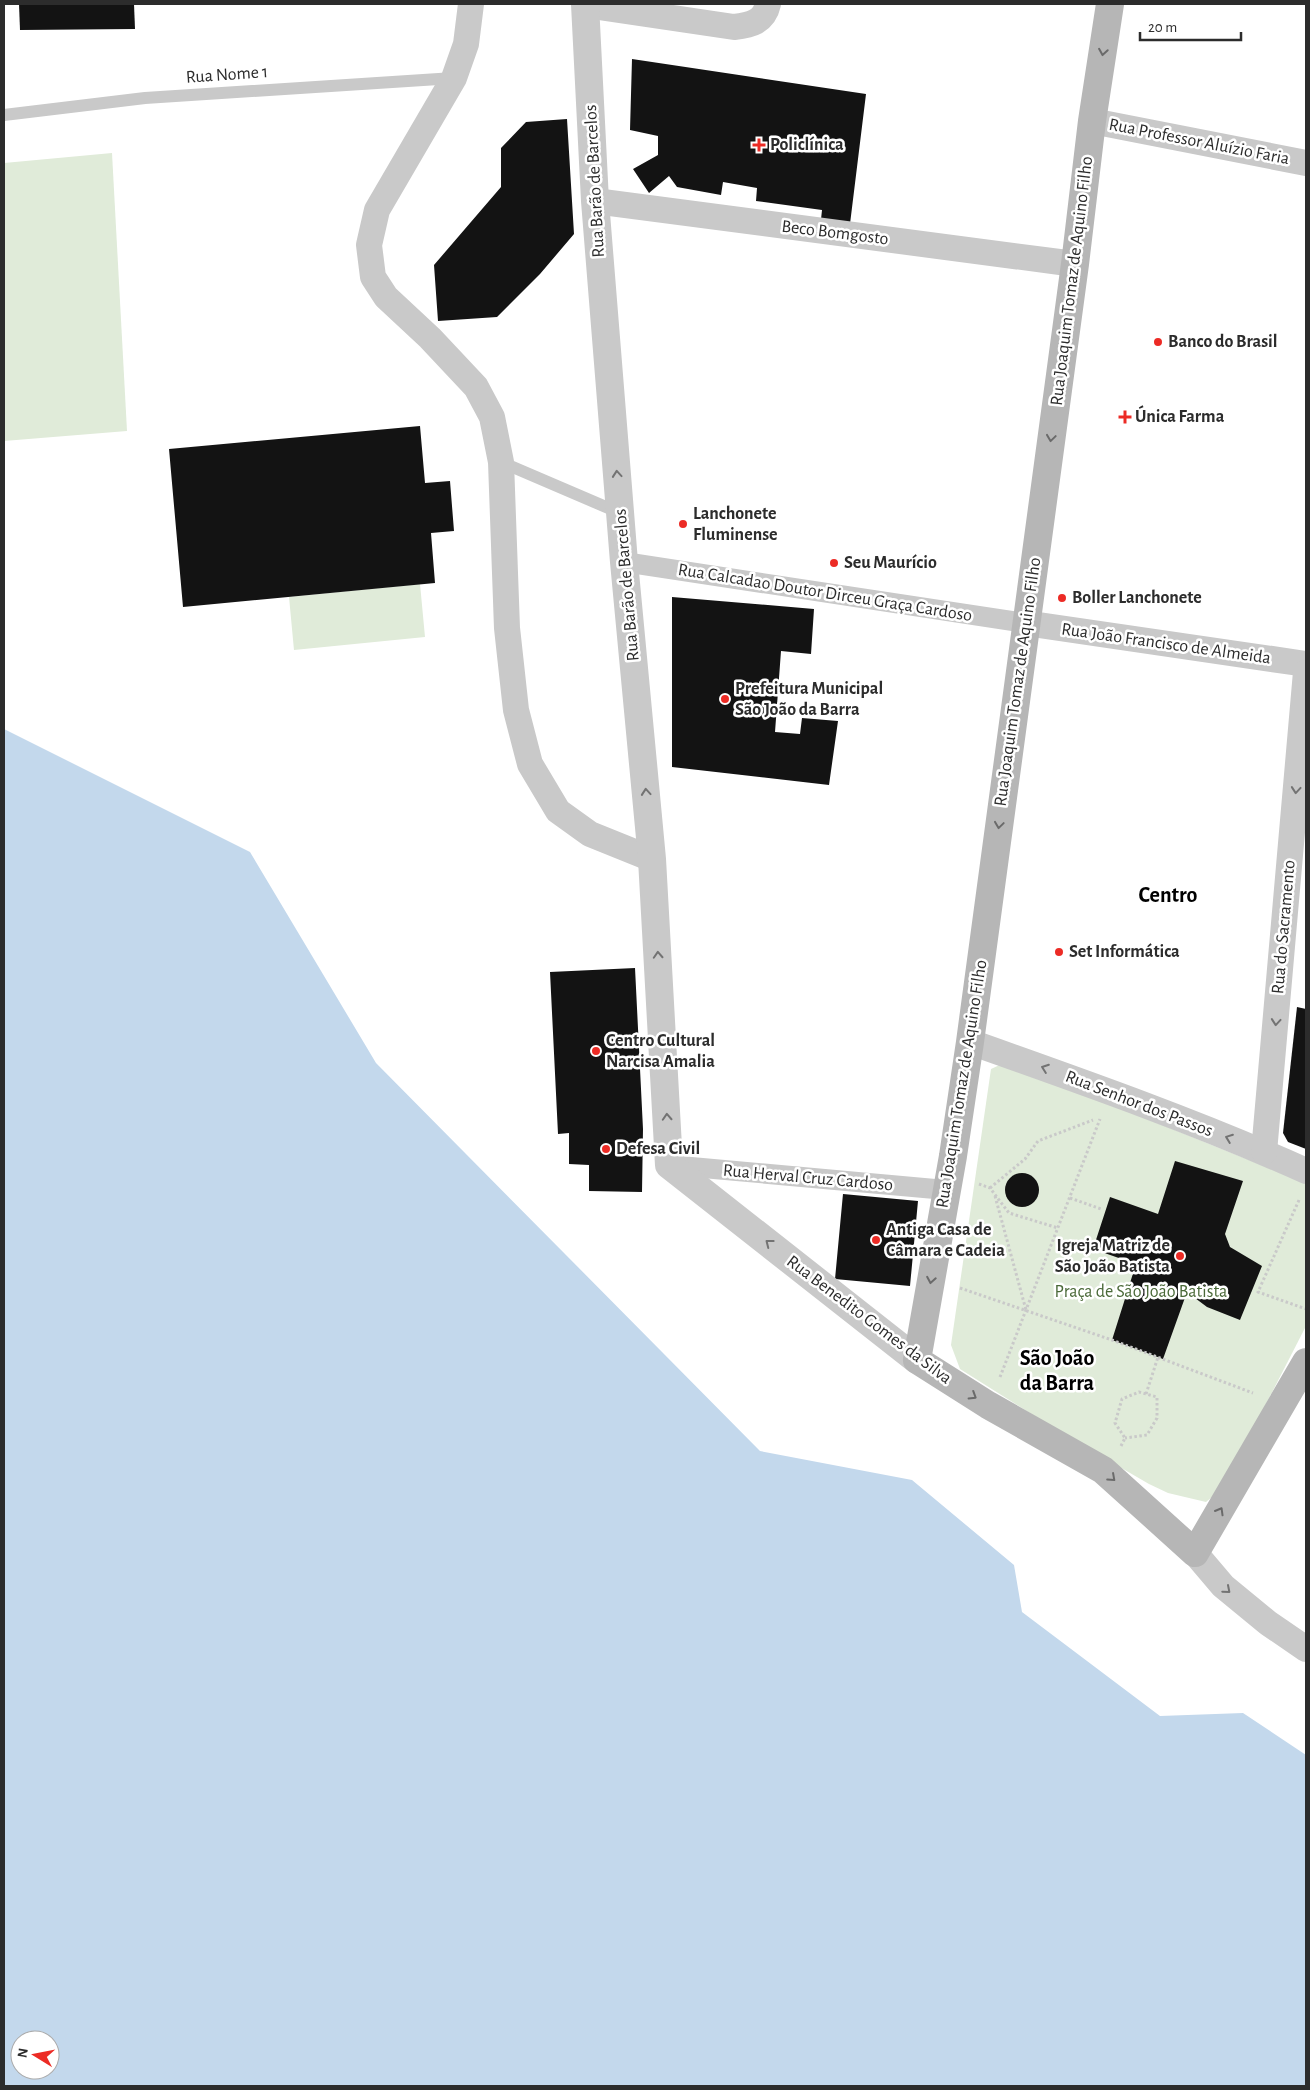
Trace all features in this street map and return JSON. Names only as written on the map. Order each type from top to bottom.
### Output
[{"type":"main road","name":"Rua Joaquim Tomaz de Aquino Filho","points":[[917,1360],[970,1042],[1025,623],[1075,264],[1092,121],[1110,4]]},
{"type":"main road","name":"Rua Benedito Gomes da Silva","points":[[917,1360],[988,1405],[1108,1474],[1196,1553]]},
{"type":"main road","points":[[1196,1553],[1293,1395],[1306,1362]]},
{"type":"street","points":[[471,4],[466,44],[454,78],[377,210],[369,245],[373,277],[386,297],[430,338],[476,387],[492,417],[501,462],[507,628],[516,710],[530,764],[558,811],[590,834],[652,859]]},
{"type":"street","points":[[585,4],[734,28],[753,25],[762,18],[768,4]]},
{"type":"street","name":"Rua Barão de Barcelos","points":[[585,4],[595,201],[624,562],[652,859],[670,1165]]},
{"type":"street","name":"Rua Professor Aluízio Faria","points":[[1092,121],[1306,163]]},
{"type":"street","name":"Beco Bomgosto","points":[[595,201],[1075,264]]},
{"type":"street","name":"Rua Calcadao Doutor Dirceu Graça Cardoso","points":[[624,562],[1025,623]]},
{"type":"street","name":"Rua João Francisco de Almeida","points":[[1025,623],[1306,664]]},
{"type":"street","name":"Rua do Sacramento","points":[[1264,1152],[1306,672]]},
{"type":"street","name":"Rua Senhor dos Passos","points":[[970,1042],[1110,1092],[1264,1152],[1304,1182]]},
{"type":"street","name":"Rua Herval Cruz Cardoso","points":[[670,1165],[948,1182]]},
{"type":"street","name":"Rua Benedito Gomes da Silva","points":[[670,1165],[917,1360]]},
{"type":"street","points":[[1196,1553],[1223,1586],[1268,1624],[1306,1649]]},
{"type":"lane","name":"Rua Nome 1","points":[[4,115],[144,98],[454,78]]},
{"type":"lane","points":[[501,462],[620,513]]},
{"type":"path","points":[[988,1405],[1101,1117],[1038,1141],[1025,1159],[990,1188]]},
{"type":"path","points":[[948,1182],[990,1188],[1009,1213],[1058,1228]]},
{"type":"path","points":[[1304,1182],[1258,1292],[1306,1309]]},
{"type":"path","points":[[994,1192],[1026,1311]]},
{"type":"path","points":[[1070,1198],[1101,1209]]},
{"type":"path","points":[[932,1278],[1158,1357],[1293,1395]]},
{"type":"path","points":[[1146,1394],[1158,1357]]},
{"type":"path","points":[[1139,1392],[1157,1397],[1157,1418],[1147,1435],[1125,1438],[1115,1423],[1122,1399],[1139,1392]]},
{"type":"path","points":[[1108,1474],[1125,1438]]},
{"type":"green space","points":[[112,153],[127,431],[4,441],[4,163]]},
{"type":"green space","points":[[420,584],[425,637],[294,650],[289,597]]},
{"type":"green space","name":"Praça de São João Batista","points":[[1006,1062],[1306,1183],[1306,1326],[1223,1488],[1206,1502],[1168,1493],[1149,1484],[1068,1437],[960,1369],[951,1345],[991,1069]]},
{"type":"water","points":[[4,729],[250,852],[376,1063],[760,1451],[912,1480],[1014,1565],[1022,1612],[1160,1716],[1243,1713],[1306,1755],[1306,2086],[4,2086]]},
{"type":"building","points":[[19,4],[134,4],[135,29],[20,30]]},
{"type":"building","name":"Policlínica","points":[[632,59],[866,94],[849,232],[820,229],[822,210],[756,201],[757,188],[723,182],[721,195],[677,187],[669,176],[649,193],[633,169],[658,155],[658,136],[630,130]]},
{"type":"building","points":[[567,119],[574,234],[540,274],[497,317],[438,321],[434,265],[501,187],[501,148],[526,122]]},
{"type":"building","points":[[420,426],[425,483],[450,481],[454,531],[431,533],[435,583],[183,607],[169,449]]},
{"type":"building","name":"Prefeitura Municipal São João da Barra","points":[[672,597],[814,609],[811,654],[781,651],[775,732],[800,734],[802,718],[838,721],[829,785],[672,767]]},
{"type":"building","name":"Centro Cultural Narcisa Amalia","points":[[635,968],[643,1129],[642,1192],[589,1191],[589,1165],[569,1164],[569,1133],[558,1134],[550,972]]},
{"type":"building","points":[[1297,1007],[1306,1009],[1306,1149],[1288,1142],[1283,1133]]},
{"type":"building","name":"Igreja Matriz de São João Batista","points":[[1175,1161],[1243,1181],[1225,1234],[1230,1247],[1262,1266],[1240,1320],[1207,1307],[1187,1292],[1163,1359],[1112,1340],[1136,1264],[1093,1249],[1110,1197],[1158,1214]]},
{"type":"building","points":[[1022,1173],[1034,1178],[1039,1190],[1034,1202],[1022,1207],[1010,1202],[1005,1190],[1010,1178]]},
{"type":"building","name":"Antiga Casa de Câmara e Cadeia","points":[[843,1194],[918,1201],[910,1286],[835,1279]]},
{"type":"place","name":"Policlínica","points":[[759,145]]},
{"type":"place","name":"Banco do Brasil","points":[[1158,342]]},
{"type":"place","name":"Única Farma","points":[[1125,417]]},
{"type":"place","name":"Lanchonete Fluminense","points":[[683,524]]},
{"type":"place","name":"Seu Maurício","points":[[834,563]]},
{"type":"place","name":"Boller Lanchonete","points":[[1062,598]]},
{"type":"place","name":"Prefeitura Municipal São João da Barra","points":[[725,699]]},
{"type":"place","name":"Set Informática","points":[[1059,952]]},
{"type":"place","name":"Centro Cultural Narcisa Amalia","points":[[596,1051]]},
{"type":"place","name":"Defesa Civil","points":[[606,1149]]},
{"type":"place","name":"Antiga Casa de Câmara e Cadeia","points":[[876,1240]]},
{"type":"place","name":"Igreja Matriz de São João Batista","points":[[1180,1256]]},
{"type":"district","name":"Centro","points":[[1168,895]]},
{"type":"district","name":"São João da Barra","points":[[1057,1370]]}]
